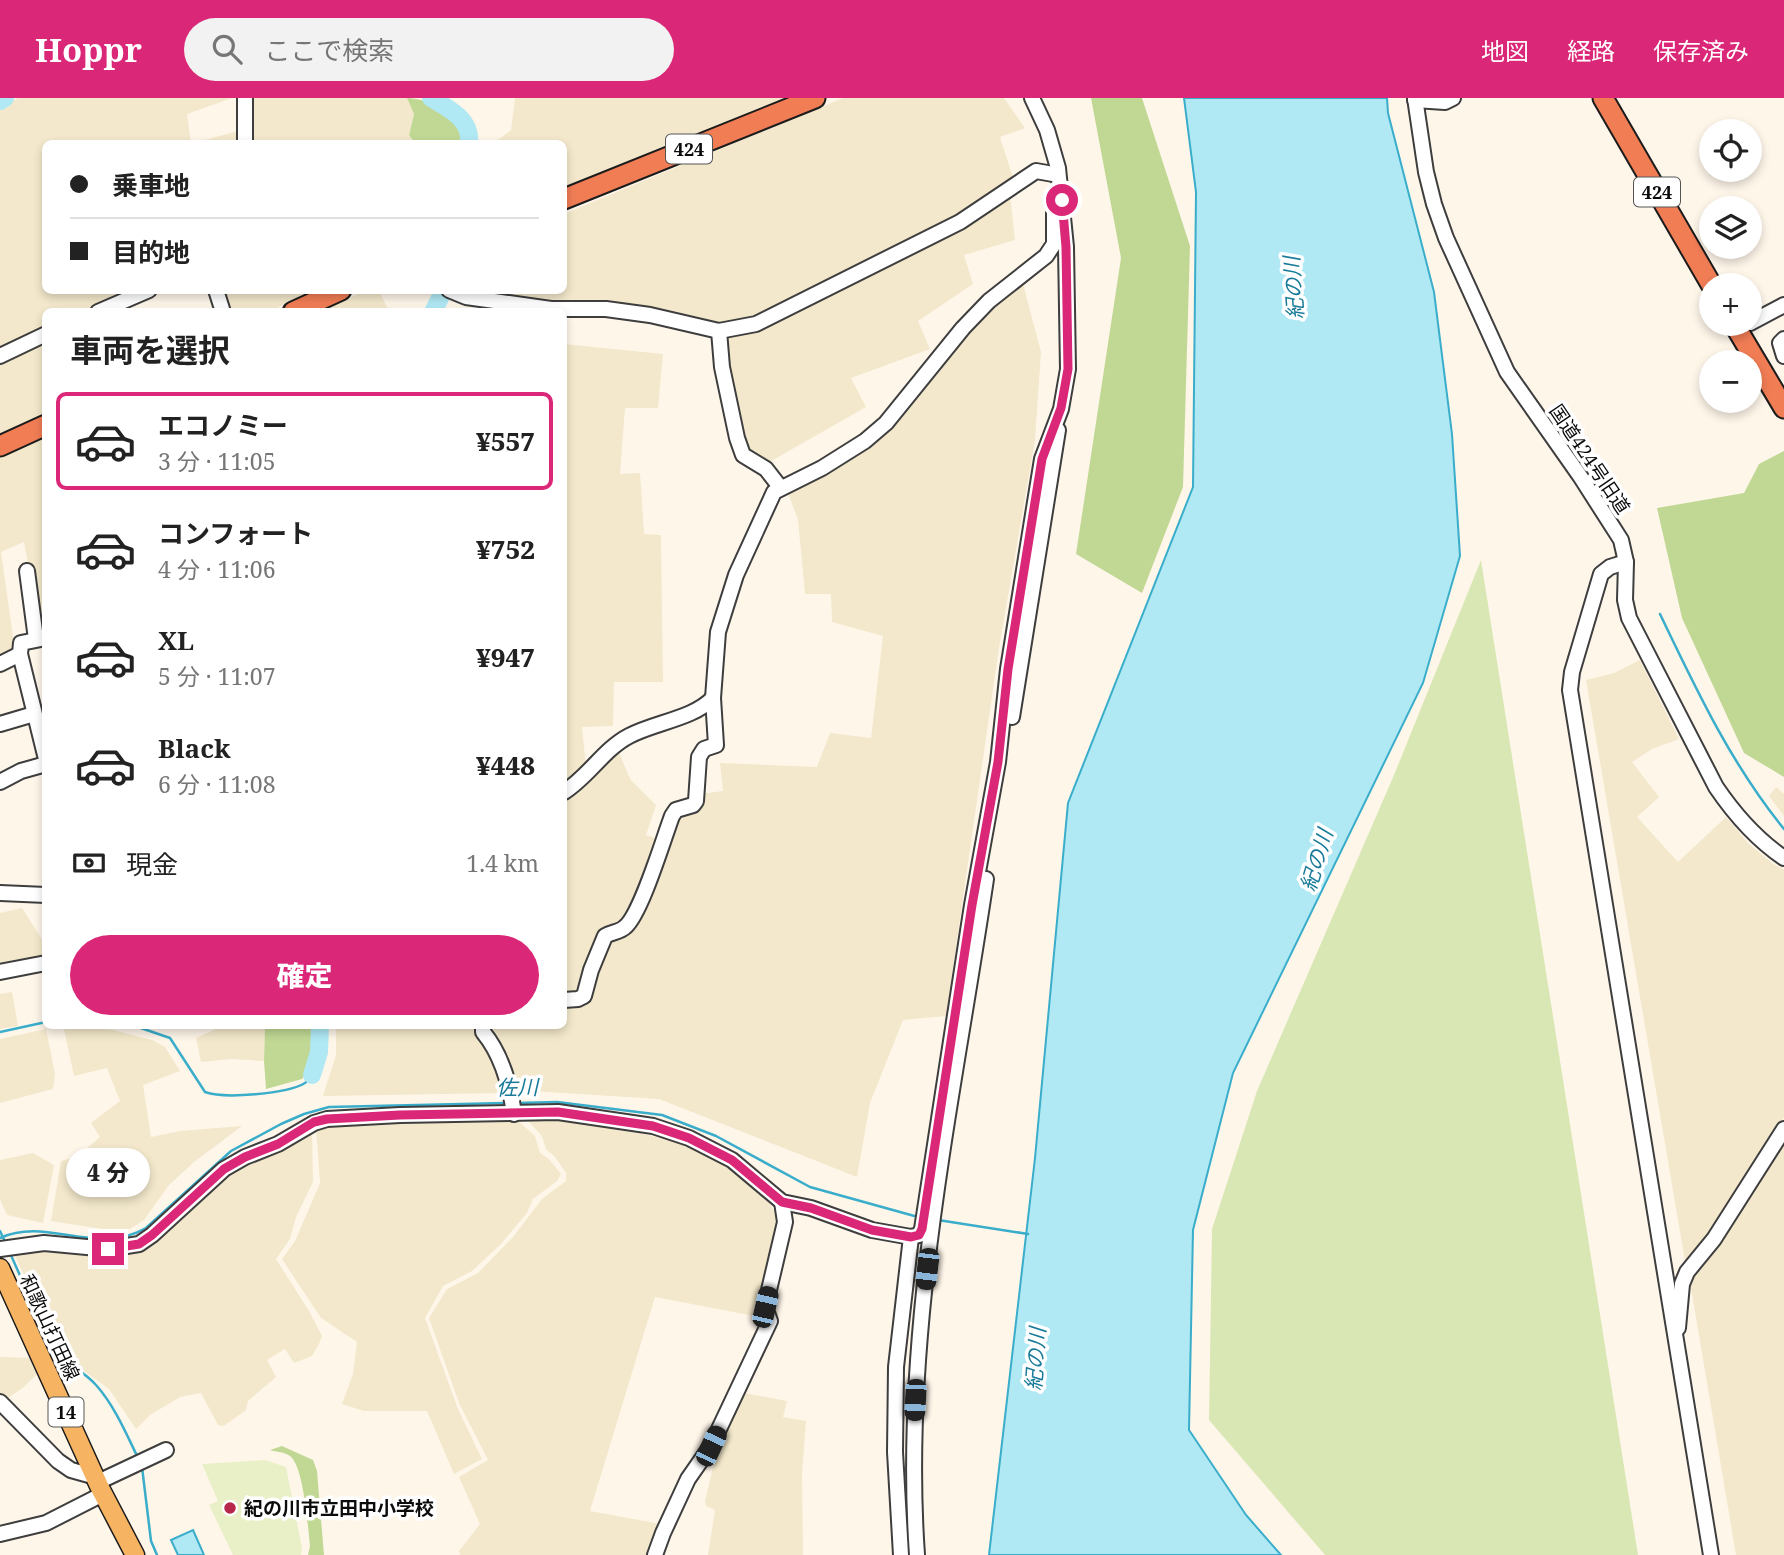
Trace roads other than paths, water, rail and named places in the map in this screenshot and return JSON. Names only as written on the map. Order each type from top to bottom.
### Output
[{"type":"highway","name":"424","points":[[567,199],[815,98]]},
{"type":"highway","name":"424","points":[[1603,98],[1704,273]]},
{"type":"highway","points":[[302,308],[333,294]]},
{"type":"highway","points":[[1748,336],[1784,408]]},
{"type":"highway","points":[[0,446],[42,427]]},
{"type":"main road","name":"和歌山打田線","points":[[0,1268],[99,1484],[135,1555]]},
{"type":"street","points":[[244,140],[245,98]]},
{"type":"street","points":[[901,1555],[895,1452],[896,1367],[922,1232],[930,1210],[972,905],[998,762],[1008,669],[1042,459],[1061,408],[1068,369],[1066,247],[1058,168],[1035,104],[1031,108],[1021,98]]},
{"type":"street","points":[[1415,99],[1445,102],[1453,98]]},
{"type":"street","name":"国道424号旧道","points":[[1415,99],[1426,172],[1434,204],[1492,342],[1507,372],[1621,540],[1626,562],[1625,600],[1629,618],[1716,787],[1731,810],[1751,832],[1784,858]]},
{"type":"street","points":[[567,1000],[584,996],[605,936],[628,925],[646,889],[672,816],[676,810],[696,802],[699,757],[704,749],[716,745],[713,698],[718,632],[736,575],[774,492],[822,468],[886,423],[963,328],[989,301],[1046,256],[1054,244],[1053,151]]},
{"type":"street","points":[[567,310],[606,309],[650,315],[719,331],[756,324],[960,222],[1036,171],[1053,174]]},
{"type":"street","points":[[108,308],[140,294]]},
{"type":"street","points":[[459,294],[533,308]]},
{"type":"street","points":[[1762,315],[1784,305]]},
{"type":"street","points":[[719,331],[722,367],[743,455],[766,469],[780,488]]},
{"type":"street","points":[[0,356],[42,336]]},
{"type":"street","points":[[1784,339],[1780,343],[1784,356]]},
{"type":"street","points":[[1626,562],[1610,567],[1601,574],[1572,672],[1570,690],[1711,1555]]},
{"type":"street","points":[[27,570],[41,638],[21,643],[20,654],[42,745]]},
{"type":"street","points":[[0,664],[20,654]]},
{"type":"street","points":[[567,790],[627,737],[691,713],[713,698]]},
{"type":"street","points":[[0,724],[34,714]]},
{"type":"street","points":[[0,782],[42,763]]},
{"type":"street","points":[[0,893],[42,895]]},
{"type":"street","points":[[0,972],[42,964]]},
{"type":"street","points":[[483,1029],[496,1048],[513,1107]]},
{"type":"street","points":[[0,1249],[44,1243],[108,1249],[139,1244],[224,1169],[278,1144],[314,1122],[513,1107],[653,1126],[689,1138],[732,1160],[782,1202],[811,1208],[872,1230],[922,1232]]},
{"type":"street","points":[[1676,1346],[1682,1284],[1687,1272],[1714,1238],[1784,1129]]},
{"type":"street","points":[[655,1555],[688,1479],[711,1446],[770,1321],[765,1307],[785,1222],[782,1202]]},
{"type":"street","points":[[917,1555],[913,1425],[922,1232]]},
{"type":"street","points":[[0,1402],[58,1461],[99,1484]]},
{"type":"street","points":[[0,1534],[46,1523],[99,1484],[166,1450]]},
{"type":"water","name":"紀の川","points":[[1184,98],[1387,98],[1388,113],[1434,292],[1452,434],[1460,556],[1423,683],[1233,1073],[1193,1230],[1189,1430],[1246,1515],[1281,1555],[989,1555],[1035,1158],[1068,803],[1193,487],[1196,192]]},
{"type":"water","points":[[193,1530],[204,1555],[178,1555],[171,1540]]},
{"type":"waterway","points":[[0,101],[5,98]]},
{"type":"waterway","points":[[431,98],[463,121],[469,140]]},
{"type":"waterway","points":[[435,308],[442,294]]},
{"type":"waterway","points":[[1660,614],[1731,752],[1747,779],[1784,829]]},
{"type":"waterway","points":[[0,1032],[42,1023]]},
{"type":"waterway","points":[[144,1029],[170,1038],[205,1092],[226,1095],[270,1093],[296,1087],[305,1083],[312,1075]]},
{"type":"waterway","points":[[312,1075],[319,1052],[320,1029]]},
{"type":"waterway","name":"佐川","points":[[516,1103],[557,1102],[662,1115],[716,1136],[810,1187],[918,1217]]},
{"type":"waterway","name":"佐川","points":[[0,1238],[18,1232],[36,1231],[90,1238],[127,1236],[146,1228],[231,1151],[281,1124],[329,1107],[506,1103]]},
{"type":"waterway","name":"佐川","points":[[938,1220],[1028,1234]]},
{"type":"waterway","name":"佐川","points":[[0,1231],[6,1244]]},
{"type":"waterway","points":[[10,1253],[53,1350],[91,1380],[102,1393],[138,1458]]},
{"type":"waterway","points":[[142,1467],[151,1541],[157,1555]]},
{"type":"place","name":"紀の川市立田中小学校","points":[[230,1508]]}]
